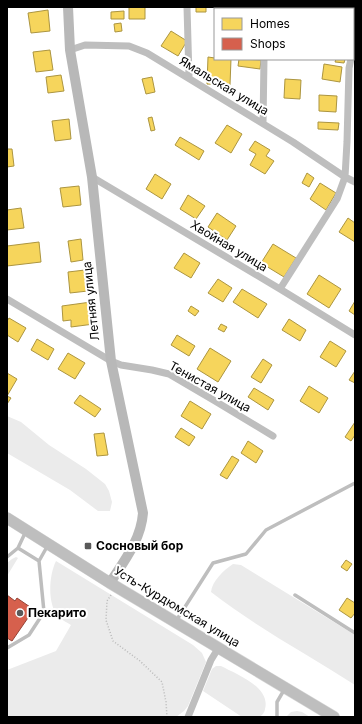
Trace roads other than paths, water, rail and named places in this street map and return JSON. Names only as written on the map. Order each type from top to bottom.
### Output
[{"type":"main road","name":"Усть-Курдюмская улица","points":[[7,518],[175,622],[334,717]]},
{"type":"street","name":"Летняя улица","points":[[68,7],[70,50],[92,177],[111,361],[143,513],[140,532],[113,584]]},
{"type":"street","points":[[187,7],[189,78]]},
{"type":"street","name":"Ямальская улица","points":[[70,50],[85,45],[129,46],[147,53],[264,123],[345,177],[355,182]]},
{"type":"street","points":[[264,60],[264,123]]},
{"type":"street","points":[[280,289],[337,199],[345,177],[349,68],[351,60]]},
{"type":"street","name":"Хвойная улица","points":[[92,177],[355,335]]},
{"type":"street","name":"Тенистая улица","points":[[7,299],[111,361],[121,365],[169,374],[273,436]]},
{"type":"street","points":[[188,717],[211,660],[219,647]]},
{"type":"lane","points":[[175,622],[213,563],[246,554],[266,530],[355,483]]},
{"type":"lane","points":[[7,557],[18,548],[26,530]]},
{"type":"lane","points":[[7,648],[29,635],[44,612],[39,561],[49,544]]},
{"type":"lane","points":[[18,548],[39,561]]},
{"type":"lane","points":[[295,595],[355,633]]},
{"type":"lane","points":[[277,717],[277,702],[285,687]]},
{"type":"place","name":"Сосновый бор","points":[[88,546]]},
{"type":"place","name":"Пекарито","points":[[20,613]]}]
